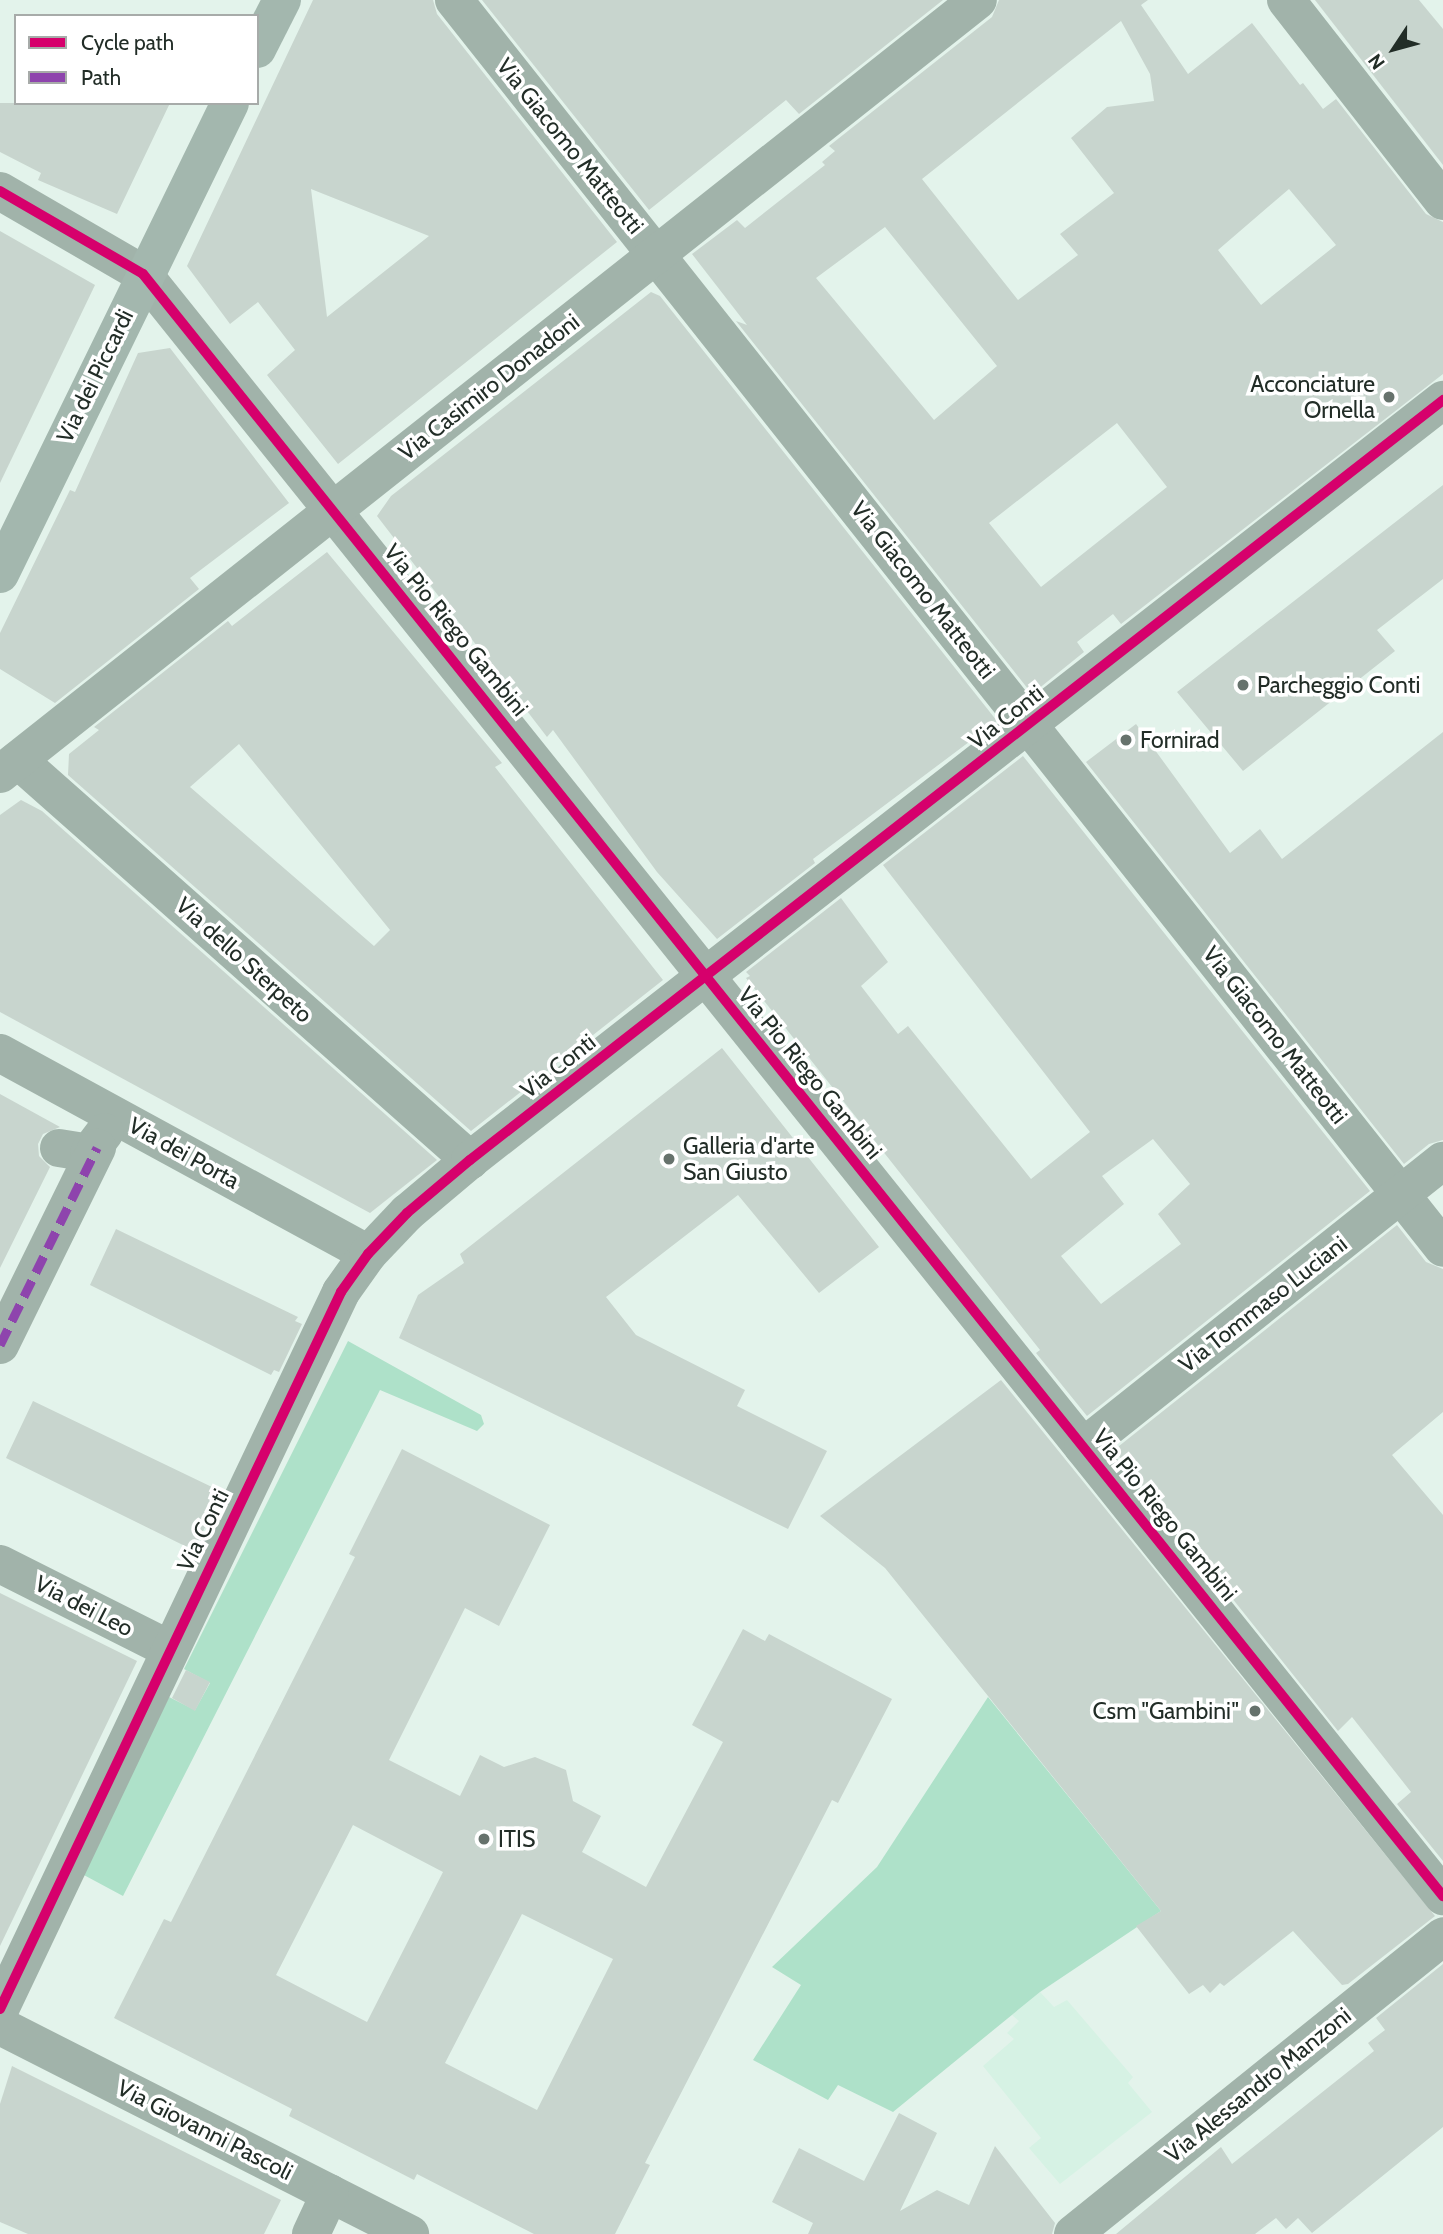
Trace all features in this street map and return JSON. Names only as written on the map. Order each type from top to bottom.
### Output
[{"type":"main road","points":[[259,45],[282,0]]},
{"type":"main road","name":"Via dei Piccardi","points":[[0,574],[144,274],[229,105]]},
{"type":"street","name":"Via Giacomo Matteotti","points":[[454,0],[1443,1248]]},
{"type":"street","name":"Via Casimiro Donadoni","points":[[9,767],[978,0]]},
{"type":"street","points":[[1286,0],[1443,201]]},
{"type":"street","name":"Via Pio Riego Gambini","points":[[0,191],[144,274],[1443,1896]]},
{"type":"street","name":"Via Conti","points":[[0,2009],[341,1292],[368,1254],[407,1213],[470,1160],[708,978],[1443,400]]},
{"type":"street","name":"Via dello Sterpeto","points":[[9,767],[470,1160]]},
{"type":"street","name":"Via dei Porta","points":[[0,1053],[106,1131],[368,1254]]},
{"type":"street","points":[[59,1148],[77,1154],[106,1131]]},
{"type":"street","points":[[0,1345],[106,1131]]},
{"type":"street","name":"Via Tommaso Luciani","points":[[1083,1447],[1443,1161]]},
{"type":"street","name":"Via dei Leo","points":[[0,1564],[169,1649]]},
{"type":"street","name":"Via Alessandro Manzoni","points":[[1073,2234],[1443,1936]]},
{"type":"street","name":"Via Giovanni Pascoli","points":[[0,2026],[410,2234]]},
{"type":"street","points":[[311,2234],[330,2193]]},
{"type":"shaded area","points":[[1040,1992],[1054,2007],[1067,2000],[1133,2077],[1128,2083],[1152,2112],[1060,2184],[1029,2148],[1041,2138],[983,2066],[1014,2039],[1007,2033],[1019,2021],[1012,2015]]},
{"type":"green space","points":[[348,1341],[481,1415],[484,1424],[477,1431],[380,1390],[123,1896],[82,1874],[169,1697],[195,1710],[210,1683],[184,1669]]},
{"type":"green space","points":[[988,1697],[1161,1911],[1040,1992],[893,2112],[838,2085],[828,2100],[753,2060],[801,1985],[772,1967],[877,1867]]},
{"type":"building","points":[[313,0],[433,0],[437,14],[617,242],[338,464],[267,375],[295,350],[258,302],[230,324],[187,266]],"holes":[[[311,189],[429,236],[327,317]]]},
{"type":"building","points":[[482,0],[943,0],[799,114],[786,100],[649,210]]},
{"type":"building","points":[[999,0],[1148,0],[1141,5],[1188,74],[1252,23],[1300,85],[1303,83],[1323,109],[1336,99],[1426,214],[1443,222],[1443,374],[1121,624],[1113,614],[1077,642],[1084,652],[1032,694],[736,321],[747,325],[692,254],[737,220],[745,228],[825,165],[822,162],[835,151],[829,146],[992,17]],"holes":[[[1121,21],[1150,74],[1154,101],[1107,107],[1071,138],[1114,193],[1060,234],[1078,255],[1018,300],[922,179]],[[1289,189],[1336,245],[1261,305],[1218,250]],[[885,227],[997,366],[934,420],[816,278]],[[1117,423],[1167,487],[1041,587],[989,523]]]},
{"type":"building","points":[[1315,0],[1419,0],[1443,29],[1443,165]]},
{"type":"building","points":[[0,103],[169,105],[117,214],[38,180],[41,173],[0,152]]},
{"type":"building","points":[[0,231],[95,285],[0,483]]},
{"type":"building","points":[[651,292],[660,296],[997,721],[813,859],[815,863],[717,939],[657,872],[553,730],[547,737],[377,516],[391,496]]},
{"type":"building","points":[[170,348],[289,503],[190,578],[199,589],[55,703],[0,669],[0,633],[70,490],[75,492],[138,353]]},
{"type":"building","points":[[1443,485],[1443,579],[1377,630],[1395,651],[1243,771],[1177,692]]},
{"type":"building","points":[[327,552],[502,763],[495,767],[663,980],[471,1131],[68,775],[69,754],[99,730],[94,727],[228,621],[232,626]],"holes":[[[239,744],[390,930],[374,946],[190,787]]]},
{"type":"building","points":[[1136,724],[1230,853],[1260,829],[1282,859],[1443,732],[1443,1140],[1429,1144],[1404,1164],[1086,762]]},
{"type":"building","points":[[1023,756],[1370,1191],[1087,1416],[1036,1353],[1040,1350],[746,978],[750,976],[746,972],[841,898],[888,962],[861,986],[898,1034],[908,1026],[1031,1179],[1090,1132],[883,865]],"holes":[[[1153,1139],[1190,1184],[1158,1214],[1181,1244],[1101,1304],[1061,1256],[1124,1204],[1102,1176]]]},
{"type":"building","points":[[21,800],[42,811],[437,1160],[370,1213],[0,1012],[0,815]]},
{"type":"building","points":[[722,1048],[879,1247],[819,1293],[738,1195],[606,1297],[636,1335],[745,1390],[737,1406],[827,1451],[788,1529],[399,1338],[418,1295],[464,1263],[460,1254]]},
{"type":"building","points":[[0,1094],[60,1127],[43,1134],[38,1144],[39,1156],[50,1167],[0,1268]]},
{"type":"building","points":[[1397,1225],[1426,1262],[1443,1269],[1443,1412],[1392,1455],[1443,1515],[1443,1861],[1397,1804],[1411,1792],[1352,1717],[1338,1731],[1114,1450]]},
{"type":"building","points":[[116,1229],[298,1317],[295,1321],[302,1324],[279,1372],[274,1370],[271,1375],[90,1285]]},
{"type":"building","points":[[1001,1380],[1435,1916],[1348,1984],[1342,1985],[1293,1931],[1224,1986],[1220,1983],[1210,1993],[1203,1985],[1189,1994],[1136,1926],[1161,1911],[885,1568],[820,1516]]},
{"type":"building","points":[[33,1401],[214,1488],[212,1492],[220,1496],[196,1546],[191,1543],[189,1548],[6,1458]]},
{"type":"building","name":"ITIS","points":[[402,1449],[550,1525],[499,1626],[465,1608],[389,1760],[460,1796],[480,1755],[504,1767],[535,1757],[566,1770],[573,1801],[601,1816],[582,1852],[646,1887],[723,1742],[692,1725],[743,1629],[765,1641],[769,1634],[892,1699],[838,1803],[832,1800],[645,2163],[650,2165],[615,2234],[534,2234],[417,2174],[414,2180],[289,2116],[292,2109],[114,2018],[164,1919],[171,1922],[355,1557],[349,1554]],"holes":[[[353,1825],[443,1872],[367,2022],[276,1975]],[[522,1914],[613,1959],[537,2110],[445,2063]]]},
{"type":"building","points":[[0,1593],[137,1661],[0,1946]]},
{"type":"building","points":[[186,1670],[210,1682],[195,1711],[172,1698]]},
{"type":"building","points":[[1443,1964],[1443,2127],[1312,2233],[1298,2218],[1286,2229],[1276,2218],[1255,2234],[1116,2234],[1221,2147],[1232,2164],[1374,2051],[1368,2043],[1385,2030],[1376,2018]]},
{"type":"building","points":[[12,2066],[281,2200],[264,2234],[28,2234],[0,2222],[0,2104]]},
{"type":"building","points":[[899,2113],[937,2133],[900,2211],[937,2190],[969,2205],[995,2146],[1055,2223],[1052,2234],[808,2234],[813,2223],[772,2202],[799,2148],[864,2181]]},
{"type":"marked path","points":[[0,1345],[97,1148]]},
{"type":"cycle path","points":[[0,191],[143,274],[1443,1896]]},
{"type":"cycle path","points":[[0,2009],[341,1292],[368,1254],[407,1213],[470,1160],[1443,400]]},
{"type":"place","name":"Acconciature Ornella","points":[[1389,397]]},
{"type":"place","name":"Parcheggio Conti","points":[[1243,685]]},
{"type":"place","name":"Fornirad","points":[[1126,740]]},
{"type":"place","name":"Galleria d'arte San Giusto","points":[[669,1159]]},
{"type":"place","name":"Csm \"Gambini\"","points":[[1255,1711]]},
{"type":"place","name":"ITIS","points":[[484,1839]]}]
